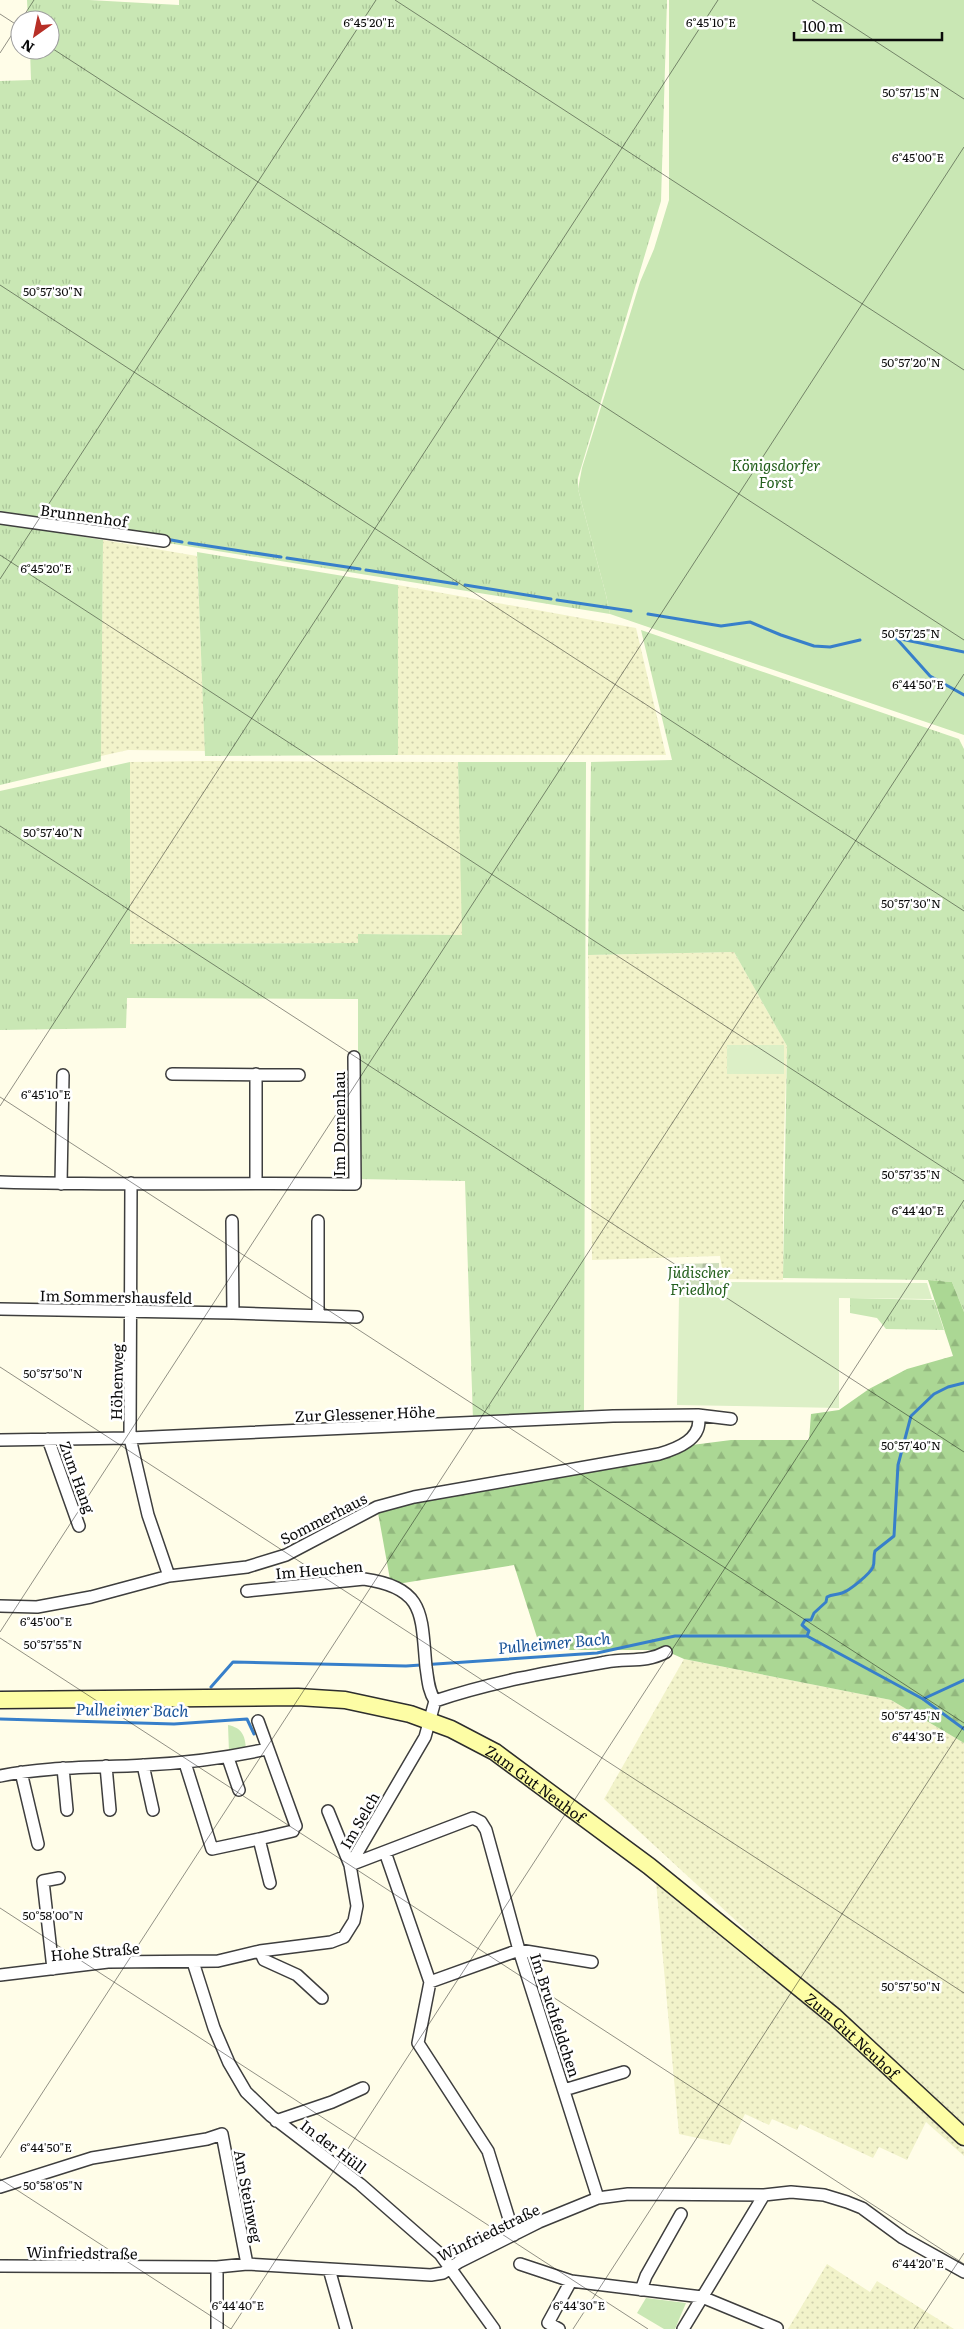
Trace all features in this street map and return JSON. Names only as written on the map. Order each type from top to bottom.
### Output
[{"type":"main road","name":"Zum Gut Neuhof","points":[[0,1700],[298,1697],[344,1700],[429,1720],[459,1733],[494,1752],[648,1866],[835,2017],[964,2137]]},
{"type":"street","name":"Brunnenhof","points":[[0,518],[164,541]]},
{"type":"street","name":"Im Dornenhau","points":[[0,1182],[62,1184],[256,1182],[355,1184],[354,1057]]},
{"type":"street","points":[[172,1074],[299,1075]]},
{"type":"street","points":[[256,1074],[256,1182]]},
{"type":"street","points":[[62,1184],[63,1075]]},
{"type":"street","name":"Höhenweg","points":[[131,1184],[130,1438],[148,1515],[169,1576]]},
{"type":"street","points":[[232,1221],[232,1313]]},
{"type":"street","points":[[318,1221],[318,1314]]},
{"type":"street","name":"Im Sommershausfeld","points":[[0,1310],[318,1314],[357,1317]]},
{"type":"street","name":"Zur Glessener Höhe","points":[[0,1440],[130,1438],[437,1426],[473,1422],[586,1417],[698,1416],[731,1419]]},
{"type":"street","name":"Sommerhaus","points":[[0,1606],[37,1607],[91,1597],[169,1576],[204,1574],[247,1567],[278,1558],[377,1507],[414,1497],[659,1454],[687,1443],[698,1427],[698,1416]]},
{"type":"street","name":"Zum Hang","points":[[48,1439],[79,1526]]},
{"type":"street","name":"Im Heuchen","points":[[247,1592],[364,1579],[398,1587],[415,1602],[422,1618],[428,1685],[435,1701]]},
{"type":"street","points":[[429,1720],[435,1701],[538,1674],[618,1660],[653,1659],[666,1652]]},
{"type":"street","name":"Im Selch","points":[[193,1962],[218,1961],[260,1952],[331,1942],[344,1936],[354,1921],[357,1906],[351,1869],[425,1737],[429,1720]]},
{"type":"street","points":[[185,1763],[212,1849],[259,1839],[294,1828],[284,1789],[267,1750],[258,1721]]},
{"type":"street","points":[[0,1776],[63,1768],[185,1763],[228,1758],[267,1750]]},
{"type":"street","points":[[228,1758],[240,1790]]},
{"type":"street","points":[[143,1765],[153,1810]]},
{"type":"street","points":[[106,1766],[110,1810]]},
{"type":"street","points":[[63,1768],[67,1810]]},
{"type":"street","points":[[21,1772],[38,1844]]},
{"type":"street","points":[[328,1811],[351,1869]]},
{"type":"street","name":"Im Bruchfeldchen","points":[[351,1869],[385,1852],[472,1818],[481,1822],[486,1830],[519,1950],[598,2198]]},
{"type":"street","points":[[259,1839],[270,1883]]},
{"type":"street","points":[[385,1852],[430,1982],[418,2043],[488,2151],[514,2235]]},
{"type":"street","points":[[53,1969],[43,1881],[59,1878]]},
{"type":"street","name":"Im Bruchfeldchen","points":[[430,1982],[519,1950],[592,1962]]},
{"type":"street","points":[[260,1952],[264,1960],[297,1975],[322,1998]]},
{"type":"street","name":"Hohe Straße","points":[[0,1975],[117,1962],[193,1962]]},
{"type":"street","name":"In der Hüll","points":[[193,1962],[214,2028],[229,2063],[246,2092],[276,2120],[360,2184],[440,2254],[494,2329]]},
{"type":"street","name":"Im Bruchfeldchen","points":[[564,2090],[624,2072]]},
{"type":"street","points":[[276,2120],[343,2098],[363,2088]]},
{"type":"street","name":"Am Steinweg","points":[[0,2187],[92,2158],[207,2139],[222,2134],[247,2264]]},
{"type":"street","name":"Winfriedstraße","points":[[0,2266],[217,2268],[247,2264],[430,2275],[443,2273],[451,2267],[539,2222],[598,2198],[628,2194],[764,2195],[791,2192],[824,2196],[862,2208],[903,2238],[964,2272]]},
{"type":"street","points":[[683,2329],[764,2195]]},
{"type":"street","points":[[641,2290],[646,2276],[682,2214]]},
{"type":"street","points":[[520,2264],[571,2281],[702,2297],[777,2328]]},
{"type":"street","points":[[217,2268],[217,2329]]},
{"type":"street","points":[[329,2269],[346,2329]]},
{"type":"street","points":[[559,2329],[548,2323],[571,2281]]},
{"type":"green space","points":[[27,0],[89,0],[179,5],[179,0],[667,0],[661,201],[578,478],[578,489],[610,614],[0,516],[0,81],[31,80],[30,60],[60,60],[60,10],[28,10]]},
{"type":"green space","name":"Königsdorfer Forst","points":[[669,0],[964,0],[964,735],[610,614],[578,489],[582,468],[640,282],[654,249],[669,200]]},
{"type":"green space","points":[[0,523],[103,540],[101,761],[0,785]]},
{"type":"green space","points":[[103,540],[197,556],[205,751],[128,750],[101,756]]},
{"type":"green space","points":[[197,552],[398,585],[398,755],[205,756]]},
{"type":"green space","points":[[398,585],[636,628],[666,755],[398,755]]},
{"type":"green space","points":[[641,630],[959,739],[964,749],[964,1312],[952,1282],[783,1278],[787,1046],[734,952],[588,955],[591,762],[672,760]]},
{"type":"green space","points":[[130,762],[458,762],[463,935],[359,934],[359,943],[130,944]]},
{"type":"green space","points":[[130,762],[130,944],[358,943],[358,934],[462,935],[458,762],[586,762],[584,1415],[473,1420],[465,1181],[358,1179],[358,999],[127,998],[126,1028],[0,1030],[0,791]]},
{"type":"green space","points":[[734,952],[787,1046],[783,1169],[783,1280],[724,1279],[720,1256],[592,1260],[588,955]]},
{"type":"green space","points":[[727,1045],[784,1045],[784,1074],[727,1074]]},
{"type":"green space","name":"Jüdischer Friedhof","points":[[719,1263],[719,1295],[679,1296],[679,1264]]},
{"type":"green space","points":[[928,1280],[952,1282],[964,1312],[964,1743],[891,1700],[684,1659],[664,1650],[541,1650],[514,1565],[391,1585],[377,1507],[687,1443],[692,1445],[731,1440],[809,1440],[811,1414],[839,1410],[869,1389],[907,1369],[953,1356]]},
{"type":"green space","points":[[720,1282],[927,1283],[932,1299],[839,1298],[839,1408],[677,1405],[679,1297],[720,1296]]},
{"type":"green space","points":[[850,1298],[934,1300],[944,1330],[886,1329],[877,1318],[850,1313]]},
{"type":"green space","points":[[684,1659],[891,1700],[964,1743],[964,2131],[604,1799]]},
{"type":"green space","points":[[228,1725],[240,1730],[245,1740],[246,1749],[229,1752]]},
{"type":"green space","points":[[656,1882],[830,2024],[964,2150],[964,2156],[926,2122],[907,2160],[879,2147],[873,2158],[800,2124],[797,2130],[772,2119],[769,2125],[745,2114],[730,2145],[679,2134]]},
{"type":"green space","points":[[827,2264],[870,2292],[877,2281],[954,2329],[788,2329]]},
{"type":"green space","points":[[646,2298],[686,2303],[675,2329],[664,2329],[637,2313]]},
{"type":"waterway","points":[[166,539],[182,542]]},
{"type":"waterway","points":[[189,543],[281,557]]},
{"type":"waterway","points":[[287,558],[360,569]]},
{"type":"waterway","points":[[366,570],[457,584]]},
{"type":"waterway","points":[[465,585],[551,599]]},
{"type":"waterway","points":[[557,600],[631,611]]},
{"type":"waterway","points":[[648,614],[721,626],[750,622],[814,646],[830,647],[860,640]]},
{"type":"waterway","points":[[883,633],[896,638],[930,676],[964,695]]},
{"type":"waterway","points":[[896,638],[964,652]]},
{"type":"waterway","points":[[807,1636],[809,1631],[802,1625],[805,1620],[811,1620],[814,1613],[826,1602],[827,1597],[845,1592],[864,1578],[873,1567],[875,1551],[894,1536],[898,1465],[911,1416],[934,1394],[948,1387],[964,1383]]},
{"type":"waterway","name":"Pulheimer Bach","points":[[211,1687],[233,1662],[406,1666],[597,1653],[675,1636],[807,1636],[923,1699],[964,1729]]},
{"type":"waterway","name":"Pulheimer Bach","points":[[923,1699],[964,1680]]},
{"type":"waterway","name":"Pulheimer Bach","points":[[0,1719],[174,1724],[247,1719],[254,1734]]}]
